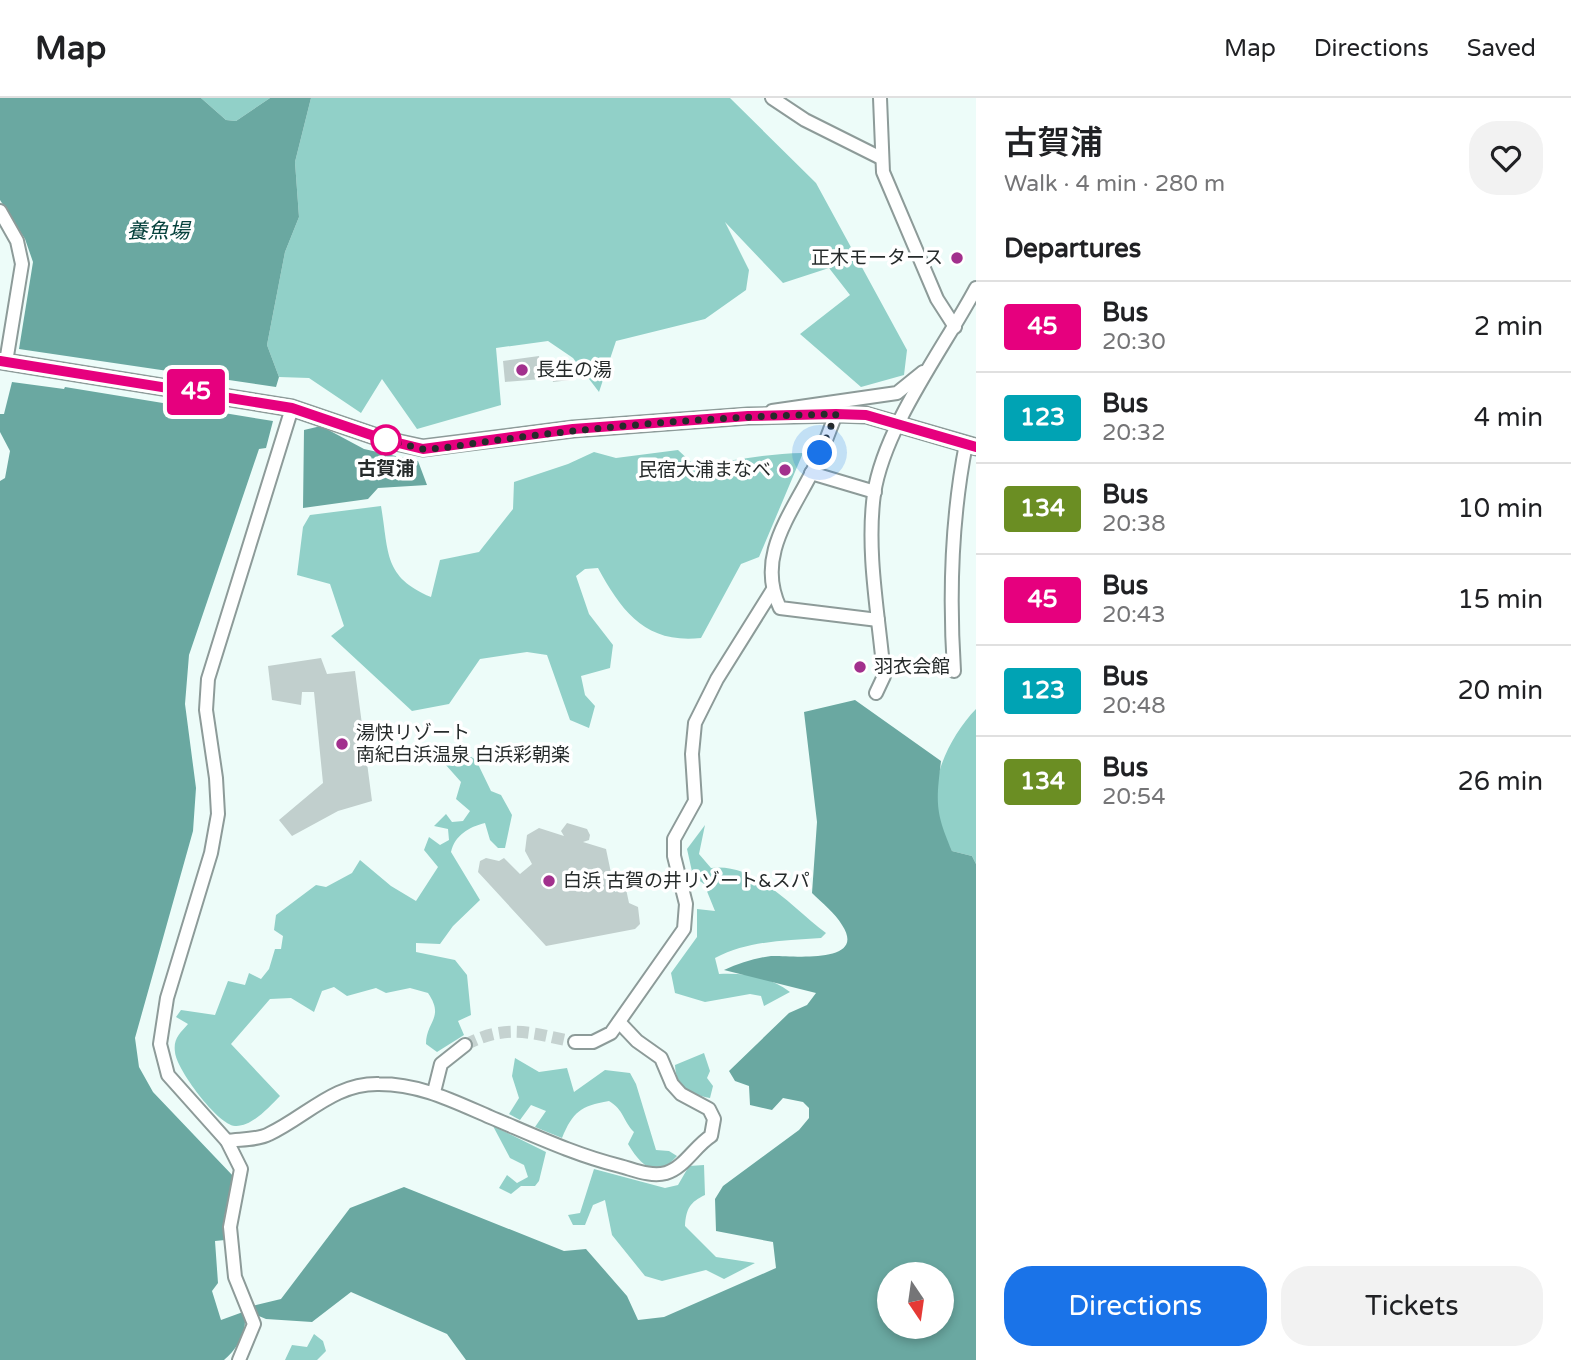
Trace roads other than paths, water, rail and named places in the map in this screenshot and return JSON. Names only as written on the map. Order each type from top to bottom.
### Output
[{"type":"main road","points":[[3,361],[292,408],[386,440],[423,449],[573,429],[748,416],[836,414],[866,415],[971,445]]},
{"type":"street","points":[[772,98],[805,120],[881,158]]},
{"type":"street","points":[[880,98],[883,172],[937,299],[955,327]]},
{"type":"street","points":[[0,211],[17,241],[22,264],[3,361]]},
{"type":"street","points":[[876,693],[884,676],[872,524],[875,492],[884,457],[900,423],[976,288]]},
{"type":"street","points":[[748,416],[802,404],[897,393],[914,382],[936,358]]},
{"type":"street","points":[[239,1360],[254,1324],[234,1277],[230,1227],[241,1169],[227,1141],[168,1075],[160,1044],[167,998],[211,853],[218,814],[216,778],[206,710],[208,679],[292,408]]},
{"type":"street","points":[[836,414],[811,473],[780,533],[772,556],[772,591],[780,608],[878,620]]},
{"type":"street","points":[[954,671],[950,610],[951,554],[956,497],[971,445]]},
{"type":"street","points":[[811,473],[875,492]]},
{"type":"street","points":[[575,1042],[593,1042],[611,1033],[684,929],[686,904],[674,856],[674,839],[695,801],[692,754],[695,723],[717,679],[772,591]]},
{"type":"street","points":[[227,1141],[267,1135],[331,1095],[354,1085],[380,1084],[434,1092],[564,1149],[641,1172],[656,1175],[670,1172],[681,1165],[697,1145],[711,1136],[715,1119],[709,1109],[681,1094],[672,1084],[661,1058],[637,1041],[619,1022]]},
{"type":"street","points":[[434,1092],[441,1064],[465,1045]]},
{"type":"water","name":"養魚場","points":[[0,98],[201,98],[226,120],[236,121],[270,98],[311,98],[295,162],[299,217],[285,252],[267,345],[279,377],[276,387],[19,349],[33,262],[25,239],[0,200]]},
{"type":"water","points":[[12,382],[65,387],[273,421],[266,448],[259,449],[189,655],[185,704],[196,788],[193,831],[135,1038],[139,1067],[153,1092],[234,1177],[224,1218],[225,1240],[215,1241],[218,1283],[212,1291],[221,1320],[243,1312],[245,1325],[238,1345],[224,1360],[0,1360],[0,481],[5,478],[10,451],[0,432],[0,414],[4,414]]},
{"type":"water","points":[[321,426],[364,449],[418,461],[427,485],[378,488],[368,499],[303,508],[304,430]]},
{"type":"water","points":[[855,700],[941,761],[938,797],[942,826],[952,851],[972,856],[976,864],[976,1360],[466,1360],[447,1334],[351,1292],[312,1322],[266,1319],[254,1314],[252,1306],[281,1299],[350,1208],[404,1187],[564,1251],[586,1249],[627,1296],[638,1320],[664,1317],[776,1268],[773,1242],[716,1231],[715,1199],[723,1186],[799,1130],[809,1118],[809,1108],[803,1102],[783,1098],[772,1110],[750,1105],[749,1086],[735,1081],[729,1071],[789,1013],[807,1005],[816,993],[724,970],[765,957],[823,956],[836,953],[845,947],[847,938],[842,925],[812,893],[817,822],[804,712]]},
{"type":"tunnel","points":[[465,1045],[480,1038],[507,1032],[532,1033],[575,1042]]},
{"type":"place","name":"正木モータース","points":[[957,258]]},
{"type":"place","name":"長生の湯","points":[[522,370]]},
{"type":"place","name":"古賀浦","points":[[386,440]]},
{"type":"place","name":"民宿大浦まなべ","points":[[785,470]]},
{"type":"place","name":"羽衣会館","points":[[860,667]]},
{"type":"place","name":"湯快リゾート 南紀白浜温泉 白浜彩朝楽","points":[[342,744]]},
{"type":"place","name":"白浜 古賀の井リゾート&スパ","points":[[549,881]]}]
